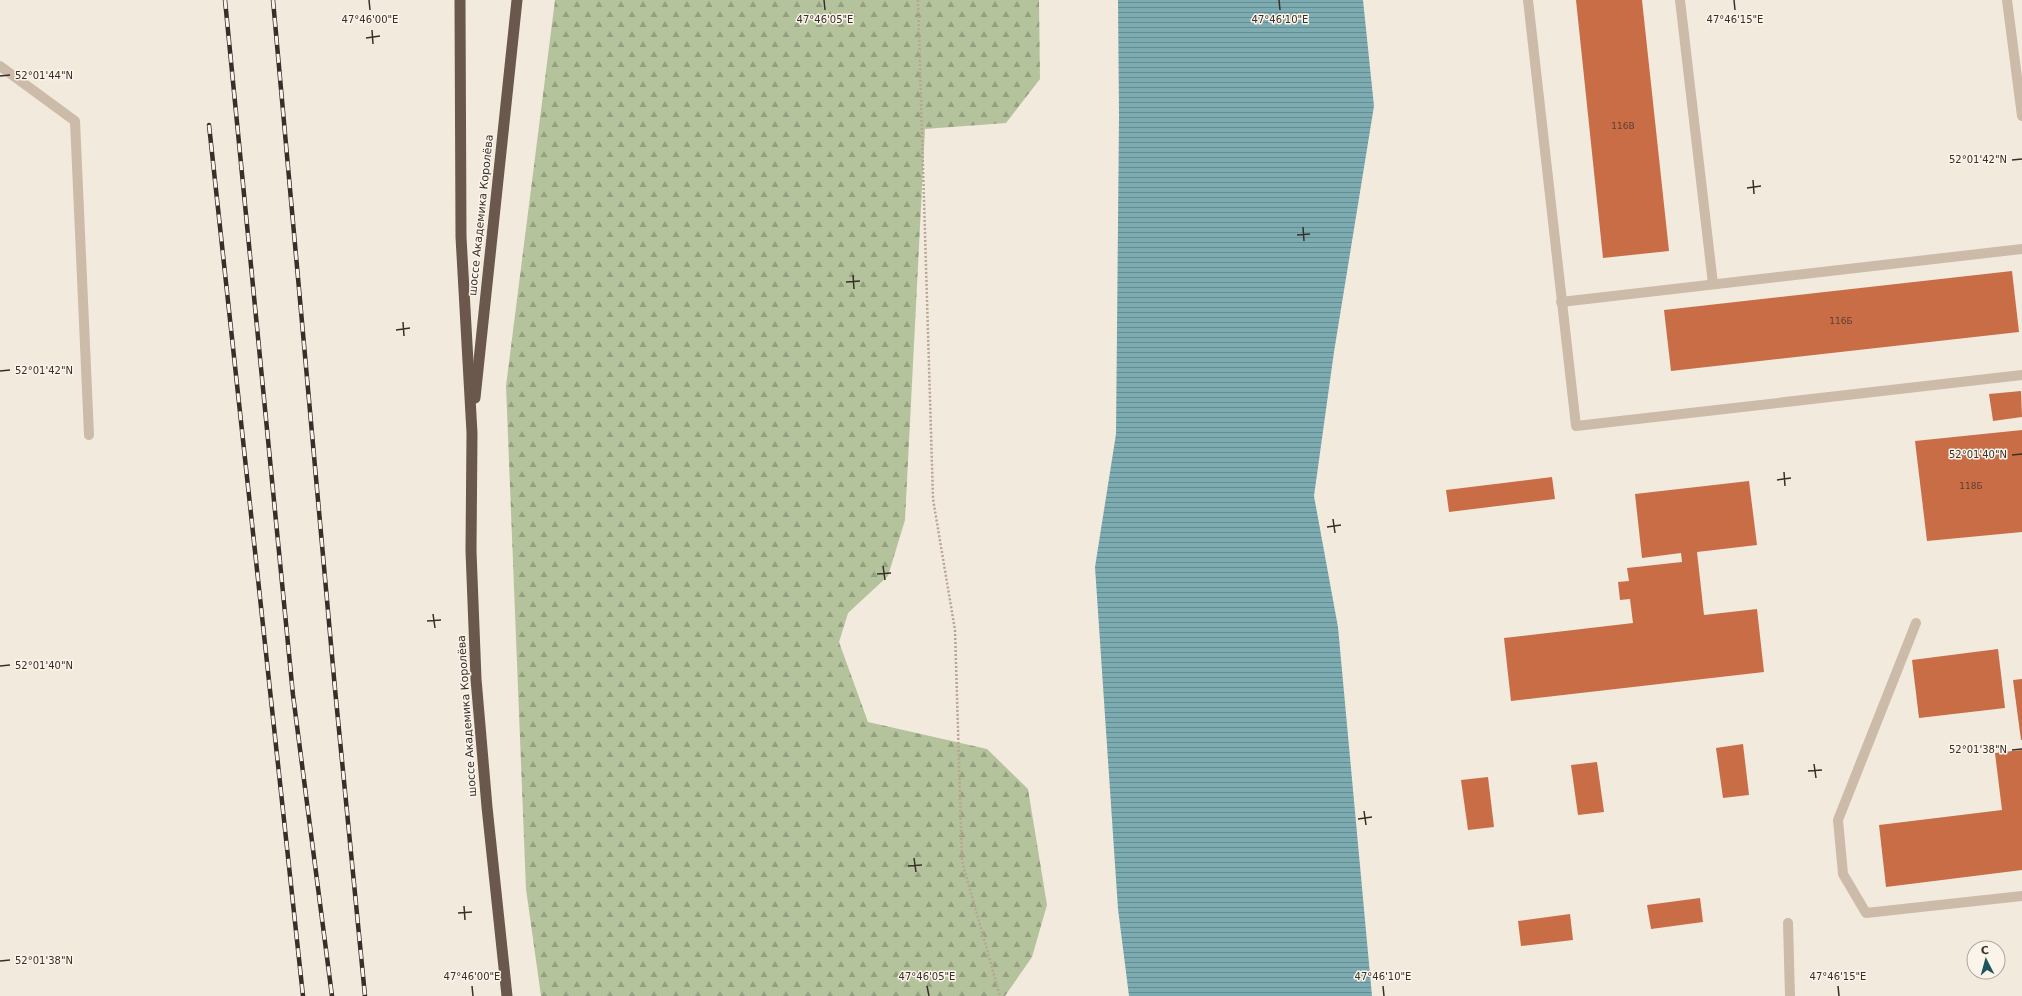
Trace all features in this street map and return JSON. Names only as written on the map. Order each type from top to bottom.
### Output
[{"type":"highway","name":"шоссе Академика Королёва","points":[[460,0],[461,237],[472,433],[471,551],[476,679],[487,807],[507,996]]},
{"type":"highway","name":"шоссе Академика Королёва","points":[[472,433],[512,33],[517,0]]},
{"type":"lane","points":[[1528,0],[1576,426],[2022,375]]},
{"type":"lane","points":[[1680,0],[1713,284]]},
{"type":"lane","points":[[2007,0],[2022,116]]},
{"type":"lane","points":[[0,66],[75,121],[89,435]]},
{"type":"lane","points":[[1562,302],[2022,249]]},
{"type":"lane","points":[[1916,623],[1838,820],[1844,874],[1866,913],[2022,896]]},
{"type":"lane","points":[[1788,923],[1790,996]]},
{"type":"path","points":[[918,0],[933,499],[955,630],[962,861],[1000,996]]},
{"type":"green space","points":[[555,0],[1039,0],[1040,79],[1006,123],[925,129],[905,520],[888,576],[848,613],[839,642],[868,722],[987,749],[1028,789],[1047,905],[1032,957],[1005,996],[541,996],[526,889],[506,386]]},
{"type":"water","points":[[1118,0],[1363,0],[1374,106],[1334,352],[1314,496],[1338,627],[1372,996],[1129,996],[1118,909],[1095,567],[1116,434],[1119,117]]},
{"type":"building","points":[[1576,0],[1642,0],[1669,251],[1603,258]]},
{"type":"building","points":[[2012,271],[2019,332],[1671,371],[1664,310]]},
{"type":"building","points":[[2021,391],[2022,417],[1993,421],[1989,394]]},
{"type":"building","points":[[2022,430],[2022,532],[1927,541],[1915,441]]},
{"type":"building","points":[[1552,477],[1555,499],[1449,512],[1446,490]]},
{"type":"building","points":[[1749,481],[1757,545],[1697,552],[1704,615],[1757,609],[1764,672],[1511,701],[1504,638],[1633,623],[1630,599],[1620,600],[1618,582],[1629,581],[1627,568],[1682,562],[1681,553],[1642,558],[1635,494]]},
{"type":"building","points":[[1998,649],[2005,708],[1919,718],[1912,660]]},
{"type":"building","points":[[2022,679],[2022,740],[2021,740],[2013,680]]},
{"type":"building","points":[[1743,744],[1749,795],[1723,798],[1716,748]]},
{"type":"building","points":[[2022,750],[2022,870],[1886,887],[1879,825],[2002,810],[1995,753]]},
{"type":"building","points":[[1597,762],[1604,812],[1578,815],[1571,765]]},
{"type":"building","points":[[1488,777],[1494,827],[1468,830],[1461,780]]},
{"type":"building","points":[[1700,898],[1703,922],[1651,929],[1647,905]]},
{"type":"building","points":[[1570,914],[1573,940],[1521,946],[1518,921]]},
{"type":"railway","points":[[225,0],[293,695],[332,996]]},
{"type":"railway","points":[[273,0],[335,689],[365,996]]},
{"type":"railway","points":[[209,125],[303,996]]}]
